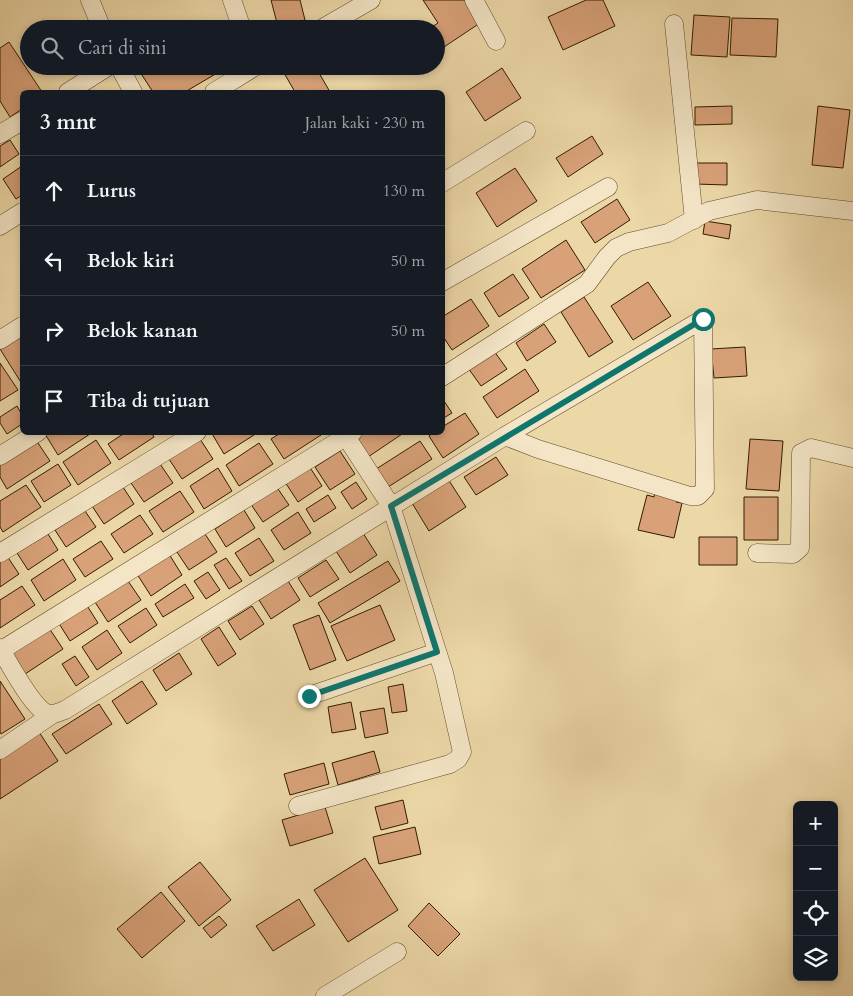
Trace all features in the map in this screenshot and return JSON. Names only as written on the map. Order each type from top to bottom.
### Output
[{"type":"street","points":[[90,0],[98,20]]},
{"type":"street","points":[[232,0],[239,20]]},
{"type":"street","points":[[337,20],[371,0]]},
{"type":"street","points":[[474,0],[496,41]]},
{"type":"street","points":[[674,24],[694,220]]},
{"type":"street","points":[[71,90],[95,75]]},
{"type":"street","points":[[124,75],[132,90]]},
{"type":"street","points":[[217,90],[241,75]]},
{"type":"street","points":[[0,134],[20,122]]},
{"type":"street","points":[[445,181],[526,131]]},
{"type":"street","points":[[445,280],[608,187]]},
{"type":"street","points":[[445,375],[587,284],[600,265],[616,248],[629,242],[668,233],[709,211],[757,200],[853,211]]},
{"type":"street","points":[[0,226],[20,213]]},
{"type":"street","points":[[0,750],[53,714],[65,710],[505,436],[703,319],[705,489],[698,496],[690,496],[538,449],[505,436]]},
{"type":"street","points":[[0,340],[20,327]]},
{"type":"street","points":[[0,456],[33,435]]},
{"type":"street","points":[[0,553],[192,435]]},
{"type":"street","points":[[53,714],[46,713],[25,689],[0,650],[345,435]]},
{"type":"street","points":[[298,806],[450,764],[462,752],[437,652],[391,506],[348,435]]},
{"type":"street","points":[[758,553],[793,554],[800,548],[801,453],[811,448],[853,458]]},
{"type":"street","points":[[309,696],[437,652]]},
{"type":"street","points":[[325,996],[397,952]]},
{"type":"building","points":[[271,0],[300,0],[305,20],[276,20]]},
{"type":"building","points":[[423,0],[465,0],[480,23],[445,46],[445,20],[436,20]]},
{"type":"building","points":[[586,0],[603,0],[615,26],[563,50],[548,17]]},
{"type":"building","points":[[694,15],[730,17],[727,57],[691,55]]},
{"type":"building","points":[[732,18],[778,19],[776,57],[730,55]]},
{"type":"building","points":[[9,42],[20,59],[20,75],[31,75],[41,90],[20,90],[20,110],[10,117],[0,101],[0,48]]},
{"type":"building","points":[[502,68],[521,98],[485,121],[466,92]]},
{"type":"building","points":[[142,75],[214,75],[188,90],[152,90]]},
{"type":"building","points":[[285,75],[320,75],[329,90],[294,90]]},
{"type":"building","points":[[732,106],[732,124],[695,125],[695,107]]},
{"type":"building","points":[[818,106],[850,110],[843,168],[812,165]]},
{"type":"building","points":[[592,136],[603,154],[568,177],[556,158]]},
{"type":"building","points":[[10,140],[19,154],[0,167],[0,146]]},
{"type":"building","points":[[695,163],[727,163],[727,185],[695,184]]},
{"type":"building","points":[[20,167],[20,196],[16,199],[3,179]]},
{"type":"building","points":[[515,168],[537,201],[497,227],[476,193]]},
{"type":"building","points":[[617,199],[630,220],[595,243],[581,222]]},
{"type":"building","points":[[705,221],[731,225],[729,239],[703,234]]},
{"type":"building","points":[[566,240],[585,270],[541,298],[522,269]]},
{"type":"building","points":[[513,274],[529,298],[499,317],[484,293]]},
{"type":"building","points":[[648,282],[671,316],[633,340],[611,306]]},
{"type":"building","points":[[584,297],[613,342],[589,357],[561,312]]},
{"type":"building","points":[[471,299],[489,326],[452,350],[445,340],[445,315]]},
{"type":"building","points":[[544,324],[556,342],[527,361],[516,343]]},
{"type":"building","points":[[19,336],[20,381],[0,349]]},
{"type":"building","points":[[745,347],[747,376],[714,378],[711,349]]},
{"type":"building","points":[[494,351],[507,369],[481,386],[468,368]]},
{"type":"building","points":[[0,363],[18,390],[0,401]]},
{"type":"building","points":[[525,369],[539,391],[497,418],[483,397]]},
{"type":"building","points":[[445,402],[452,413],[445,417]]},
{"type":"building","points":[[17,406],[20,411],[20,425],[7,434],[0,423],[0,417]]},
{"type":"building","points":[[465,413],[479,434],[443,458],[429,436],[445,435],[445,425]]},
{"type":"building","points":[[46,435],[88,435],[58,455]]},
{"type":"building","points":[[122,435],[153,435],[154,437],[119,460],[108,444]]},
{"type":"building","points":[[213,435],[254,435],[224,454]]},
{"type":"building","points":[[277,435],[321,435],[284,459],[271,439]]},
{"type":"building","points":[[358,435],[401,435],[368,457],[355,437]]},
{"type":"building","points":[[200,439],[213,459],[182,479],[169,459]]},
{"type":"building","points":[[750,439],[783,441],[779,491],[746,489]]},
{"type":"building","points":[[36,440],[50,461],[7,489],[0,477],[0,463]]},
{"type":"building","points":[[96,440],[111,463],[78,485],[63,462]]},
{"type":"building","points":[[420,441],[432,459],[385,489],[373,471]]},
{"type":"building","points":[[259,443],[273,464],[239,486],[226,465]]},
{"type":"building","points":[[340,451],[355,474],[330,490],[315,467]]},
{"type":"building","points":[[496,457],[508,475],[476,495],[464,477]]},
{"type":"building","points":[[158,461],[173,483],[144,502],[129,480]]},
{"type":"building","points":[[58,464],[71,485],[44,502],[31,481]]},
{"type":"building","points":[[309,466],[322,486],[298,502],[285,482]]},
{"type":"building","points":[[218,468],[232,491],[204,509],[190,486]]},
{"type":"building","points":[[448,479],[466,507],[429,531],[412,503]]},
{"type":"building","points":[[356,482],[367,499],[352,509],[341,492]]},
{"type":"building","points":[[26,485],[41,507],[3,532],[0,527],[0,501]]},
{"type":"building","points":[[276,486],[289,505],[263,522],[250,503]]},
{"type":"building","points":[[123,487],[134,504],[104,524],[92,506]]},
{"type":"building","points":[[180,491],[194,512],[163,532],[149,511]]},
{"type":"building","points":[[655,492],[678,498],[676,502],[682,503],[674,538],[638,530],[647,495],[654,497]]},
{"type":"building","points":[[328,495],[336,508],[314,522],[306,509]]},
{"type":"building","points":[[744,497],[778,497],[778,540],[744,540]]},
{"type":"building","points":[[244,510],[255,528],[226,547],[215,529]]},
{"type":"building","points":[[85,511],[96,527],[66,547],[55,530]]},
{"type":"building","points":[[298,512],[311,533],[284,550],[271,530]]},
{"type":"building","points":[[140,515],[153,534],[124,553],[111,534]]},
{"type":"building","points":[[203,531],[217,552],[189,570],[175,549]]},
{"type":"building","points":[[363,533],[377,555],[350,573],[336,551]]},
{"type":"building","points":[[48,534],[58,550],[28,570],[17,553]]},
{"type":"building","points":[[699,537],[737,537],[737,565],[699,565]]},
{"type":"building","points":[[259,538],[274,561],[250,576],[235,553]]},
{"type":"building","points":[[101,541],[113,559],[85,577],[73,559]]},
{"type":"building","points":[[169,554],[182,575],[151,596],[137,574]]},
{"type":"building","points":[[7,556],[19,574],[0,587],[0,560]]},
{"type":"building","points":[[226,558],[242,581],[229,589],[214,565]]},
{"type":"building","points":[[63,559],[76,580],[44,601],[31,580]]},
{"type":"building","points":[[326,560],[339,579],[310,597],[298,578]]},
{"type":"building","points":[[388,561],[400,581],[330,623],[318,603]]},
{"type":"building","points":[[208,572],[220,590],[206,599],[194,581]]},
{"type":"building","points":[[126,578],[141,600],[108,622],[93,599]]},
{"type":"building","points":[[288,581],[300,600],[271,619],[259,600]]},
{"type":"building","points":[[185,584],[194,598],[163,617],[155,604]]},
{"type":"building","points":[[22,586],[35,605],[0,628],[0,600]]},
{"type":"building","points":[[86,604],[98,623],[70,641],[58,622]]},
{"type":"building","points":[[380,605],[395,640],[347,661],[331,626]]},
{"type":"building","points":[[252,606],[264,624],[240,640],[228,621]]},
{"type":"building","points":[[146,608],[157,625],[130,643],[118,626]]},
{"type":"building","points":[[319,615],[336,660],[310,670],[293,625]]},
{"type":"building","points":[[219,627],[236,654],[218,666],[201,639]]},
{"type":"building","points":[[49,628],[63,649],[25,674],[11,653]]},
{"type":"building","points":[[107,630],[122,653],[97,670],[82,647]]},
{"type":"building","points":[[179,653],[192,674],[166,691],[153,670]]},
{"type":"building","points":[[75,656],[89,677],[76,686],[62,664]]},
{"type":"building","points":[[0,681],[25,719],[1,734],[0,732]]},
{"type":"building","points":[[142,681],[157,704],[127,724],[112,701]]},
{"type":"building","points":[[403,684],[407,711],[392,713],[388,687]]},
{"type":"building","points":[[351,702],[356,729],[332,733],[328,707]]},
{"type":"building","points":[[99,704],[112,724],[66,754],[52,734]]},
{"type":"building","points":[[384,708],[388,733],[365,738],[360,712]]},
{"type":"building","points":[[39,732],[58,761],[0,799],[0,758]]},
{"type":"building","points":[[374,751],[380,772],[338,785],[332,763]]},
{"type":"building","points":[[324,763],[329,784],[290,795],[284,774]]},
{"type":"building","points":[[403,800],[408,823],[381,830],[375,807]]},
{"type":"building","points":[[325,807],[333,833],[290,846],[282,820]]},
{"type":"building","points":[[415,827],[421,854],[379,864],[373,837]]},
{"type":"building","points":[[365,858],[398,910],[348,942],[314,890]]},
{"type":"building","points":[[200,862],[231,900],[199,926],[168,887]]},
{"type":"building","points":[[161,892],[185,921],[142,958],[117,929]]},
{"type":"building","points":[[299,899],[315,925],[273,951],[256,926]]},
{"type":"building","points":[[429,903],[460,934],[438,956],[408,926]]},
{"type":"building","points":[[219,916],[227,925],[211,938],[203,928]]},
{"type":"route","points":[[309,696],[437,652],[418,586],[391,506],[703,319]]}]
